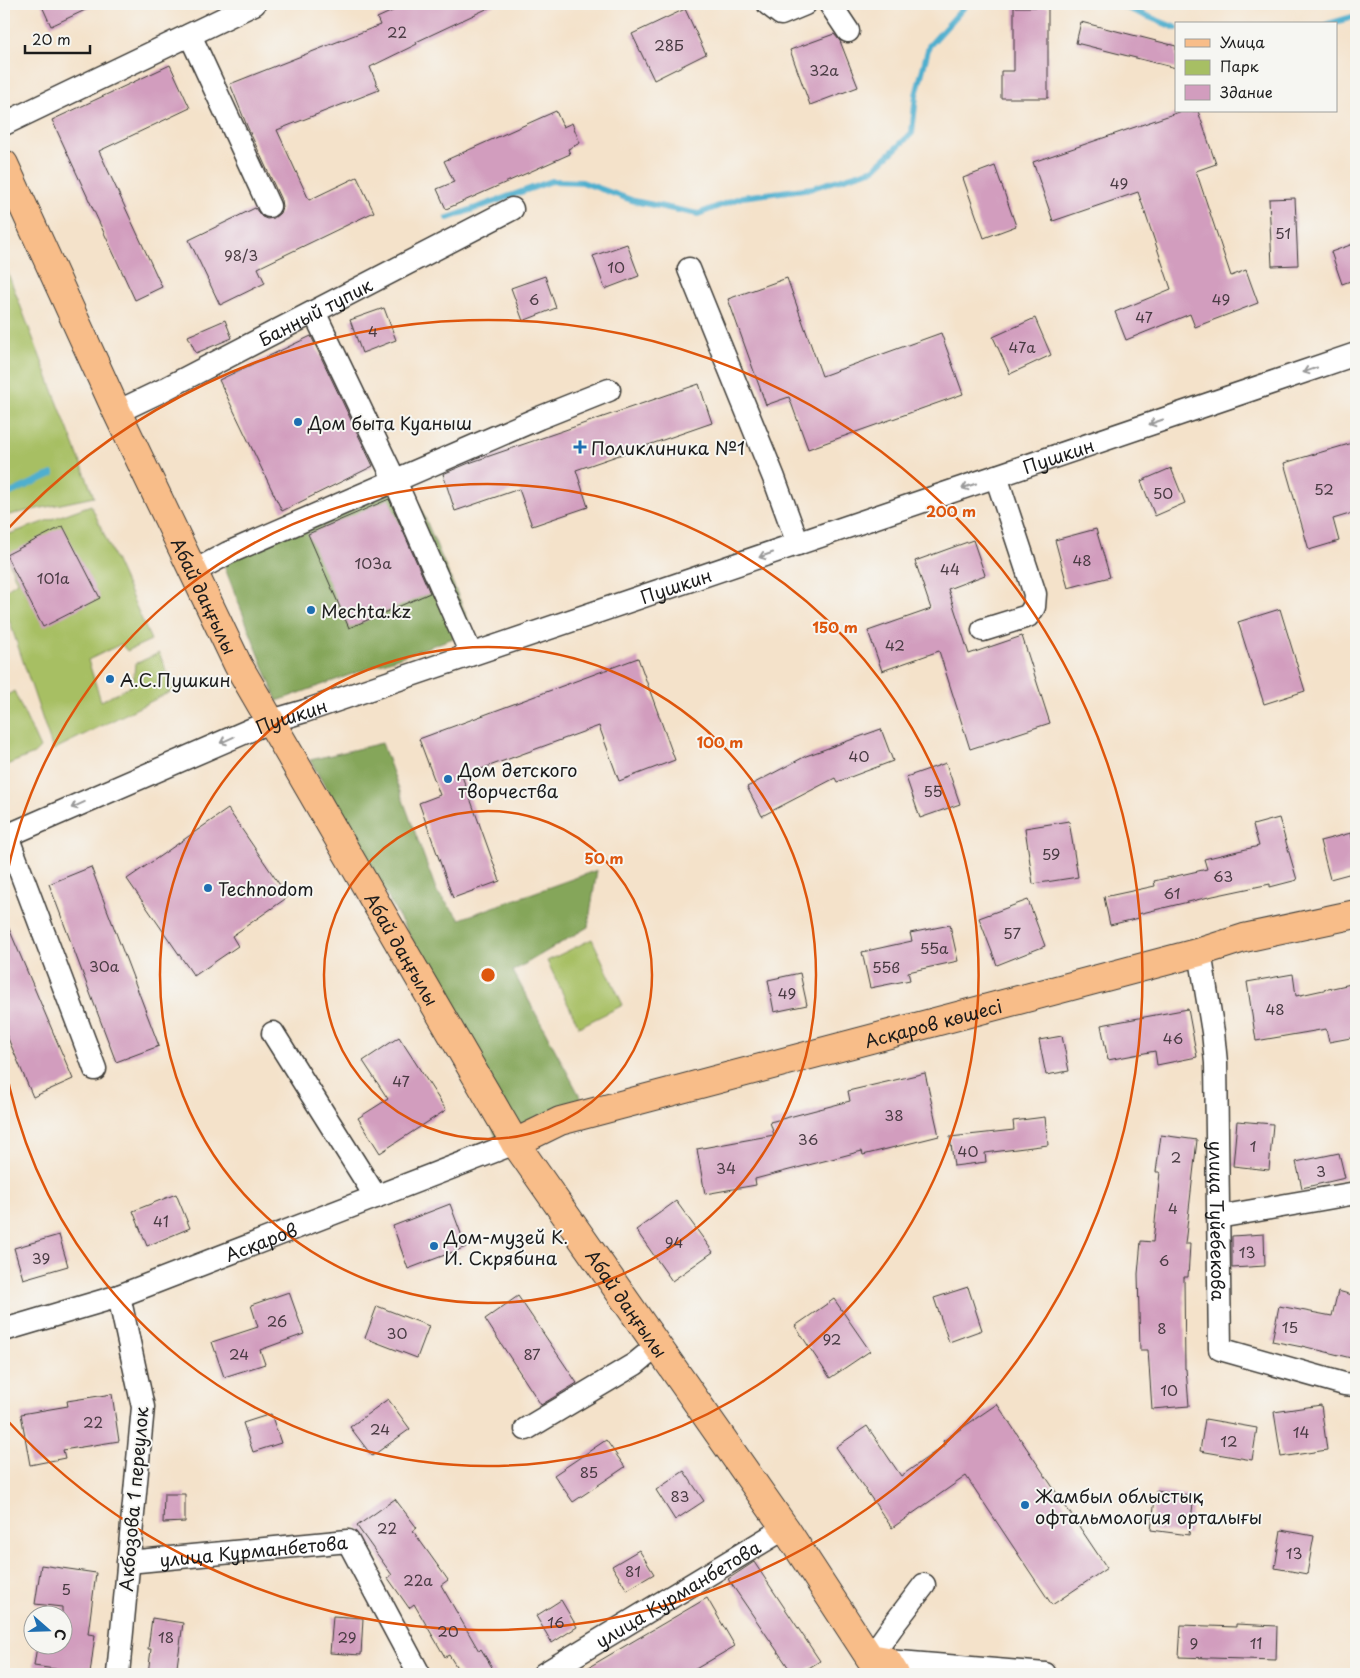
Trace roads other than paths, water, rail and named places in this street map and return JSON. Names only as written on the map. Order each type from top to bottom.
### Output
[{"type":"main road","name":"Абай даңғылы","points":[[4,164],[117,412],[238,666],[515,1143],[785,1528],[884,1664]]},
{"type":"main road","name":"Асқаров көшесі","points":[[515,1143],[560,1121],[1200,952],[1244,938],[1356,914]]},
{"type":"street","points":[[4,124],[254,4]]},
{"type":"street","points":[[768,4],[781,14],[805,4]]},
{"type":"street","points":[[830,4],[848,31]]},
{"type":"street","points":[[190,35],[269,206]]},
{"type":"street","name":"Банный тупик","points":[[117,412],[512,209]]},
{"type":"street","points":[[689,269],[774,478],[798,544]]},
{"type":"street","points":[[314,312],[394,481],[471,654]]},
{"type":"street","name":"Пушкин","points":[[6,837],[271,721],[1356,354]]},
{"type":"street","points":[[193,572],[228,553],[609,390]]},
{"type":"street","points":[[983,630],[1028,616],[1034,607],[1035,594],[996,476]]},
{"type":"street","points":[[6,837],[95,1069]]},
{"type":"street","name":"улица Туйебекова","points":[[1200,952],[1216,1063],[1220,1349],[1356,1386]]},
{"type":"street","points":[[273,1033],[376,1197]]},
{"type":"street","name":"Асқаров","points":[[4,1330],[119,1296],[515,1143]]},
{"type":"street","points":[[1218,1217],[1356,1192]]},
{"type":"street","name":"Акбозова 1 переулок","points":[[118,1674],[143,1407],[119,1296]]},
{"type":"street","points":[[526,1429],[635,1364],[657,1346]]},
{"type":"street","name":"улица Курманбетова","points":[[544,1674],[785,1528]]},
{"type":"street","name":"улица Курманбетова","points":[[128,1562],[348,1541],[419,1674]]},
{"type":"street","points":[[924,1585],[895,1623],[884,1664],[1045,1674]]},
{"type":"waterway","points":[[448,218],[552,181],[582,182],[634,201],[698,214],[742,197],[812,188],[874,169],[912,133],[916,95],[929,46],[967,4]]},
{"type":"waterway","points":[[1117,4],[1175,28]]},
{"type":"waterway","points":[[1335,22],[1356,16]]},
{"type":"waterway","points":[[4,496],[52,474]]},
{"type":"place","name":"Дом быта Куаныш","points":[[298,422]]},
{"type":"place","name":"Поликлиника №1","points":[[580,447]]},
{"type":"place","name":"Mechta.kz","points":[[311,610]]},
{"type":"place","name":"А.С.Пушкин","points":[[110,679]]},
{"type":"place","name":"Дом детского творчества","points":[[448,779]]},
{"type":"place","name":"Technodom","points":[[208,888]]},
{"type":"place","name":"Дом-музей К. И. Скрябина","points":[[434,1246]]},
{"type":"place","name":"Жамбыл облыстық офтальмология орталығы","points":[[1025,1505]]}]
